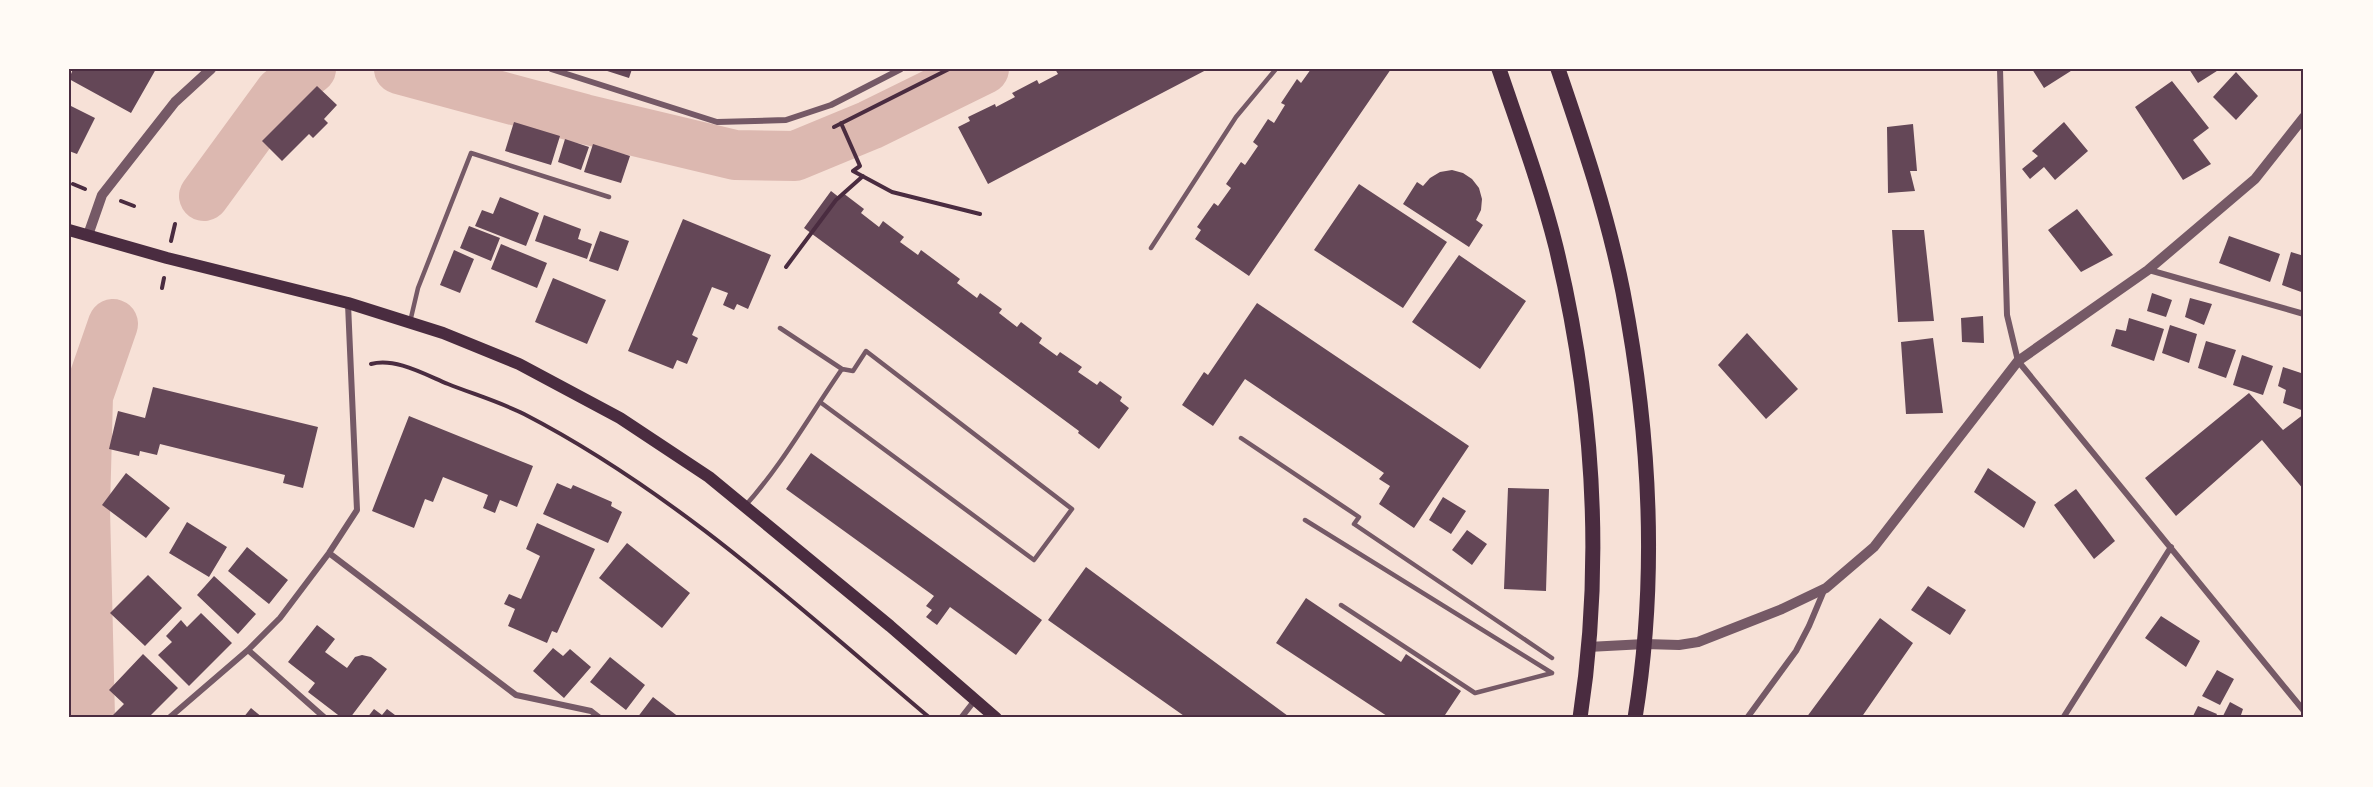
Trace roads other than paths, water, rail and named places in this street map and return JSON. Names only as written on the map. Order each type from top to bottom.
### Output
[{"type":"main road","points":[[1499,69],[1536,178],[1555,245],[1582,380],[1590,458],[1592,547],[1588,647],[1580,718]]},
{"type":"main road","points":[[1558,69],[1604,213],[1623,291],[1639,390],[1646,472],[1649,565],[1645,644],[1635,718]]},
{"type":"main road","points":[[69,230],[167,258],[348,303],[443,333],[519,364],[620,418],[709,477],[890,626],[996,718]]},
{"type":"street","points":[[88,235],[102,195],[175,102],[211,69]]},
{"type":"street","points":[[551,69],[717,122],[786,120],[831,105],[901,69]]},
{"type":"street","points":[[2000,69],[2007,315],[2018,361],[2304,711]]},
{"type":"street","points":[[1588,647],[1678,645],[1698,642],[1782,609],[1826,588],[1874,547],[2018,361],[2148,270],[2255,179],[2304,117]]},
{"type":"street","points":[[2148,270],[2304,314]]},
{"type":"street","points":[[169,718],[248,650],[280,618],[329,553],[357,510],[348,303]]},
{"type":"street","points":[[2063,718],[2171,547]]},
{"type":"street","points":[[329,553],[516,695],[591,711],[600,718]]},
{"type":"street","points":[[1747,718],[1796,651],[1826,588]]},
{"type":"street","points":[[248,650],[325,718]]},
{"type":"street","points":[[961,718],[975,700]]},
{"type":"lane","points":[[1151,248],[1236,117],[1276,69]]},
{"type":"lane","points":[[410,322],[418,288],[471,153],[609,197]]},
{"type":"lane","points":[[780,328],[842,369],[853,371],[866,351],[1072,509],[1034,560],[820,402]]},
{"type":"lane","points":[[745,506],[765,484],[842,369]]},
{"type":"lane","points":[[1241,438],[1359,517],[1354,524],[1552,658]]},
{"type":"lane","points":[[1305,520],[1552,673],[1475,693],[1341,605]]},
{"type":"waterway","points":[[204,196],[280,92],[311,69]]},
{"type":"waterway","points":[[399,69],[584,119],[735,155],[795,156],[870,125],[984,69]]},
{"type":"waterway","points":[[90,718],[85,509],[88,396],[113,324]]}]
